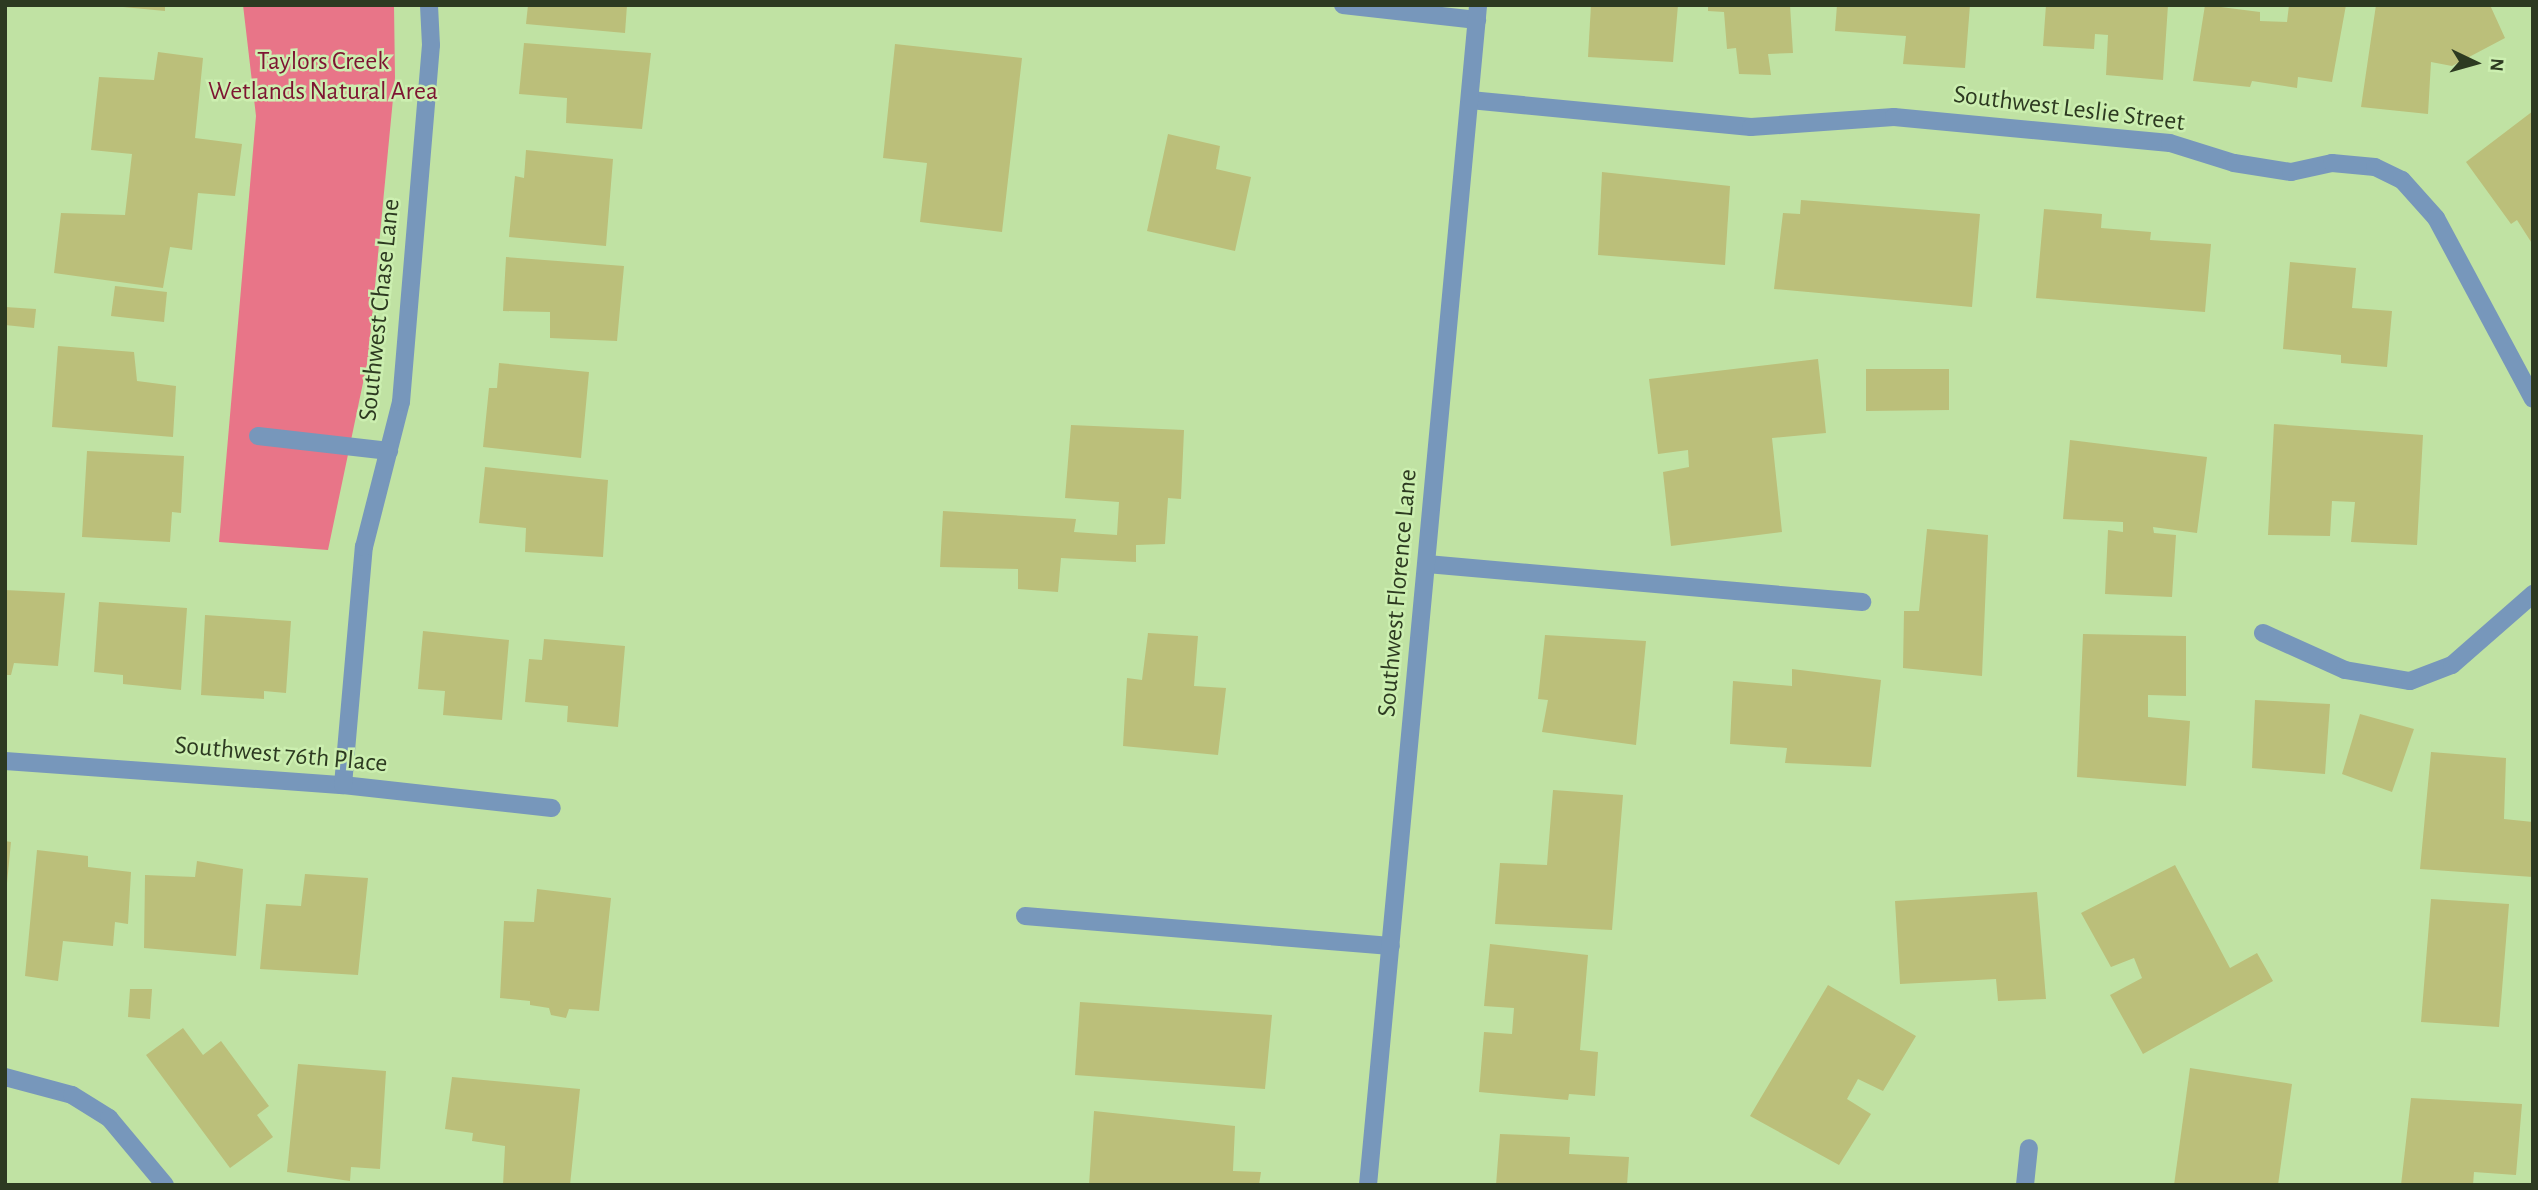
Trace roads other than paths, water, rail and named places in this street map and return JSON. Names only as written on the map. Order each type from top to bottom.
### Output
[{"type":"street","name":"Southwest Chase Lane","points":[[343,785],[365,547],[389,452],[406,364],[431,45],[429,5]]},
{"type":"street","points":[[1343,5],[1478,13]]},
{"type":"street","name":"Southwest Florence Lane","points":[[1368,1185],[1478,13]]},
{"type":"street","name":"Southwest Leslie Street","points":[[1470,100],[1751,127],[1894,117],[2170,143],[2234,163],[2291,172],[2332,163],[2375,167],[2402,180],[2436,218],[2533,399]]},
{"type":"street","points":[[258,436],[389,452]]},
{"type":"street","points":[[1427,564],[1862,602]]},
{"type":"street","points":[[2263,633],[2345,670],[2410,681],[2452,665],[2533,594]]},
{"type":"street","name":"Southwest 76th Place","points":[[5,761],[343,785],[552,808]]},
{"type":"street","points":[[1025,916],[1391,946]]},
{"type":"street","points":[[5,1077],[72,1095],[109,1118],[165,1185]]},
{"type":"street","points":[[2025,1185],[2029,1147]]},
{"type":"park label","name":"Taylors Creek Wetlands Natural Area","points":[[323,77]]}]
